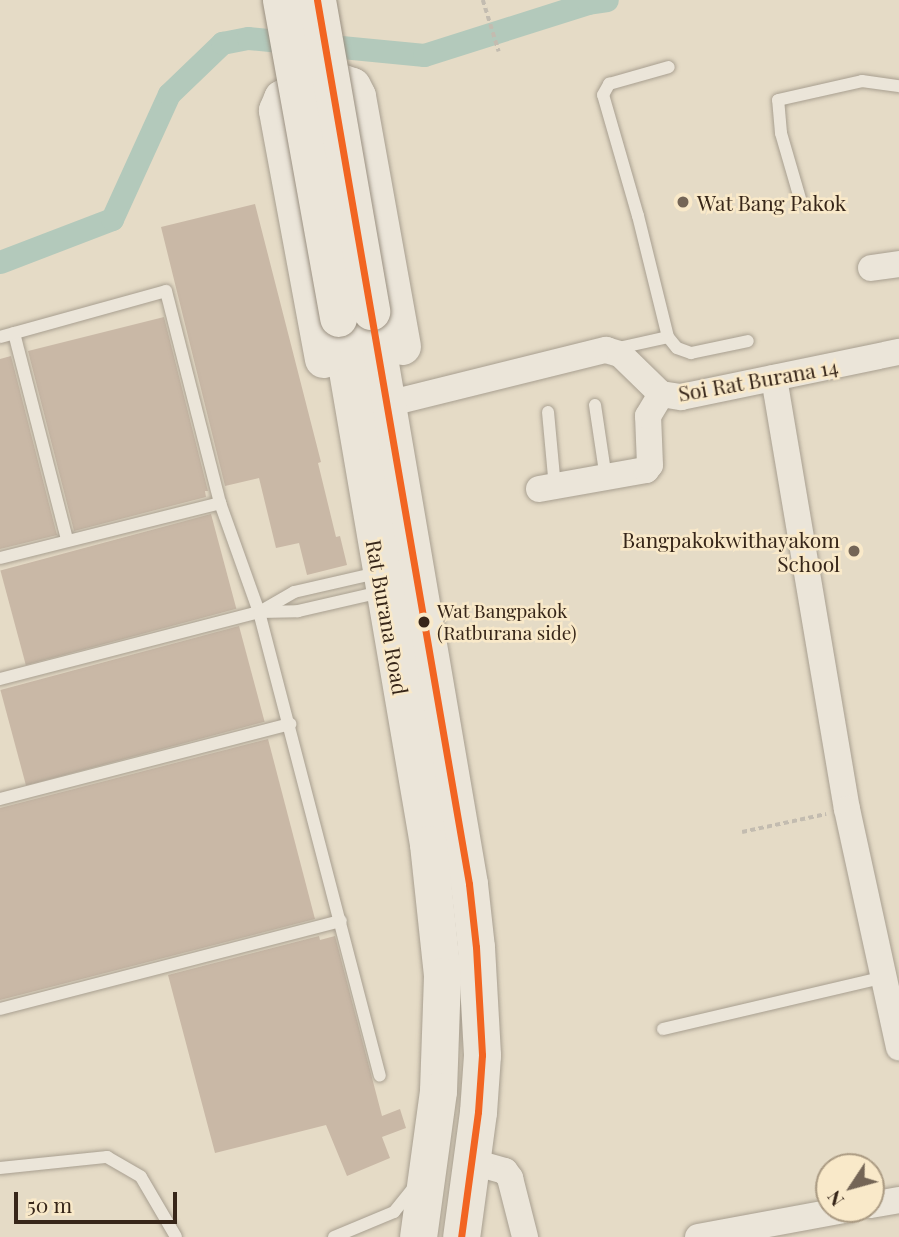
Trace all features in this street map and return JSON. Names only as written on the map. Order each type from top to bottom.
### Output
[{"type":"main road","name":"Rat Burana Road","points":[[281,0],[354,314],[387,404],[469,884],[477,947],[482,1055],[472,1161],[461,1237]]},
{"type":"main road","name":"Rat Burana Road","points":[[317,0],[354,314],[365,476],[428,844],[442,976],[438,1091],[418,1237]]},
{"type":"main road","points":[[365,476],[319,348],[277,110],[282,98],[343,83],[352,86],[357,96],[405,364],[387,404]]},
{"type":"street","points":[[871,268],[899,264]]},
{"type":"street","points":[[387,404],[606,350]]},
{"type":"street","name":"Soi Rat Burana 14","points":[[606,350],[620,354],[661,394],[681,397],[899,352]]},
{"type":"street","points":[[775,378],[847,809],[899,1047]]},
{"type":"street","points":[[547,489],[641,473],[650,465],[648,416],[661,394]]},
{"type":"street","points":[[472,1161],[505,1171],[510,1178],[525,1237]]},
{"type":"street","points":[[698,1237],[815,1215]]},
{"type":"lane","points":[[669,67],[609,84],[603,95],[638,216],[668,337],[677,348],[691,353],[748,341]]},
{"type":"lane","points":[[801,202],[781,134],[778,100],[862,81],[899,86]]},
{"type":"lane","points":[[0,337],[166,291],[220,503],[260,612],[380,1075]]},
{"type":"lane","points":[[14,333],[67,540]]},
{"type":"lane","points":[[606,350],[668,337]]},
{"type":"lane","points":[[596,405],[606,479]]},
{"type":"lane","points":[[547,489],[548,412]]},
{"type":"lane","points":[[0,558],[220,503]]},
{"type":"lane","points":[[260,612],[294,592],[382,582]]},
{"type":"lane","points":[[0,679],[260,612],[298,611],[382,582]]},
{"type":"lane","points":[[0,799],[289,724]]},
{"type":"lane","points":[[0,1009],[341,921]]},
{"type":"lane","points":[[663,1029],[884,977]]},
{"type":"lane","points":[[0,1168],[107,1157],[141,1177],[176,1237]]},
{"type":"lane","points":[[334,1237],[394,1212],[428,1170]]},
{"type":"path","points":[[483,0],[499,52]]},
{"type":"path","points":[[742,832],[847,809]]},
{"type":"building","points":[[255,204],[321,462],[318,463],[336,537],[340,536],[347,565],[307,575],[299,543],[276,548],[259,478],[225,486],[161,227]]},
{"type":"building","points":[[164,317],[208,491],[205,491],[206,497],[74,531],[28,351]]},
{"type":"building","points":[[11,356],[57,535],[0,549],[0,359]]},
{"type":"building","points":[[211,514],[236,609],[26,665],[0,570]]},
{"type":"building","points":[[239,626],[265,722],[26,786],[0,690]]},
{"type":"building","points":[[268,739],[315,919],[0,1000],[0,808]]},
{"type":"building","points":[[319,936],[320,940],[335,936],[382,1116],[400,1109],[406,1128],[382,1137],[390,1158],[347,1176],[326,1125],[215,1153],[168,975]]},
{"type":"waterway","points":[[0,262],[112,219],[169,94],[222,43],[248,38],[424,55],[588,3],[607,0]]},
{"type":"transit line","points":[[317,0],[469,884],[476,947],[482,1055],[478,1112],[461,1237]]},
{"type":"place","name":"Wat Bang Pakok","points":[[683,202]]},
{"type":"place","name":"Bangpakokwithayakom School","points":[[854,551]]},
{"type":"place","name":"Wat Bangpakok (Ratburana side)","points":[[424,622]]}]
